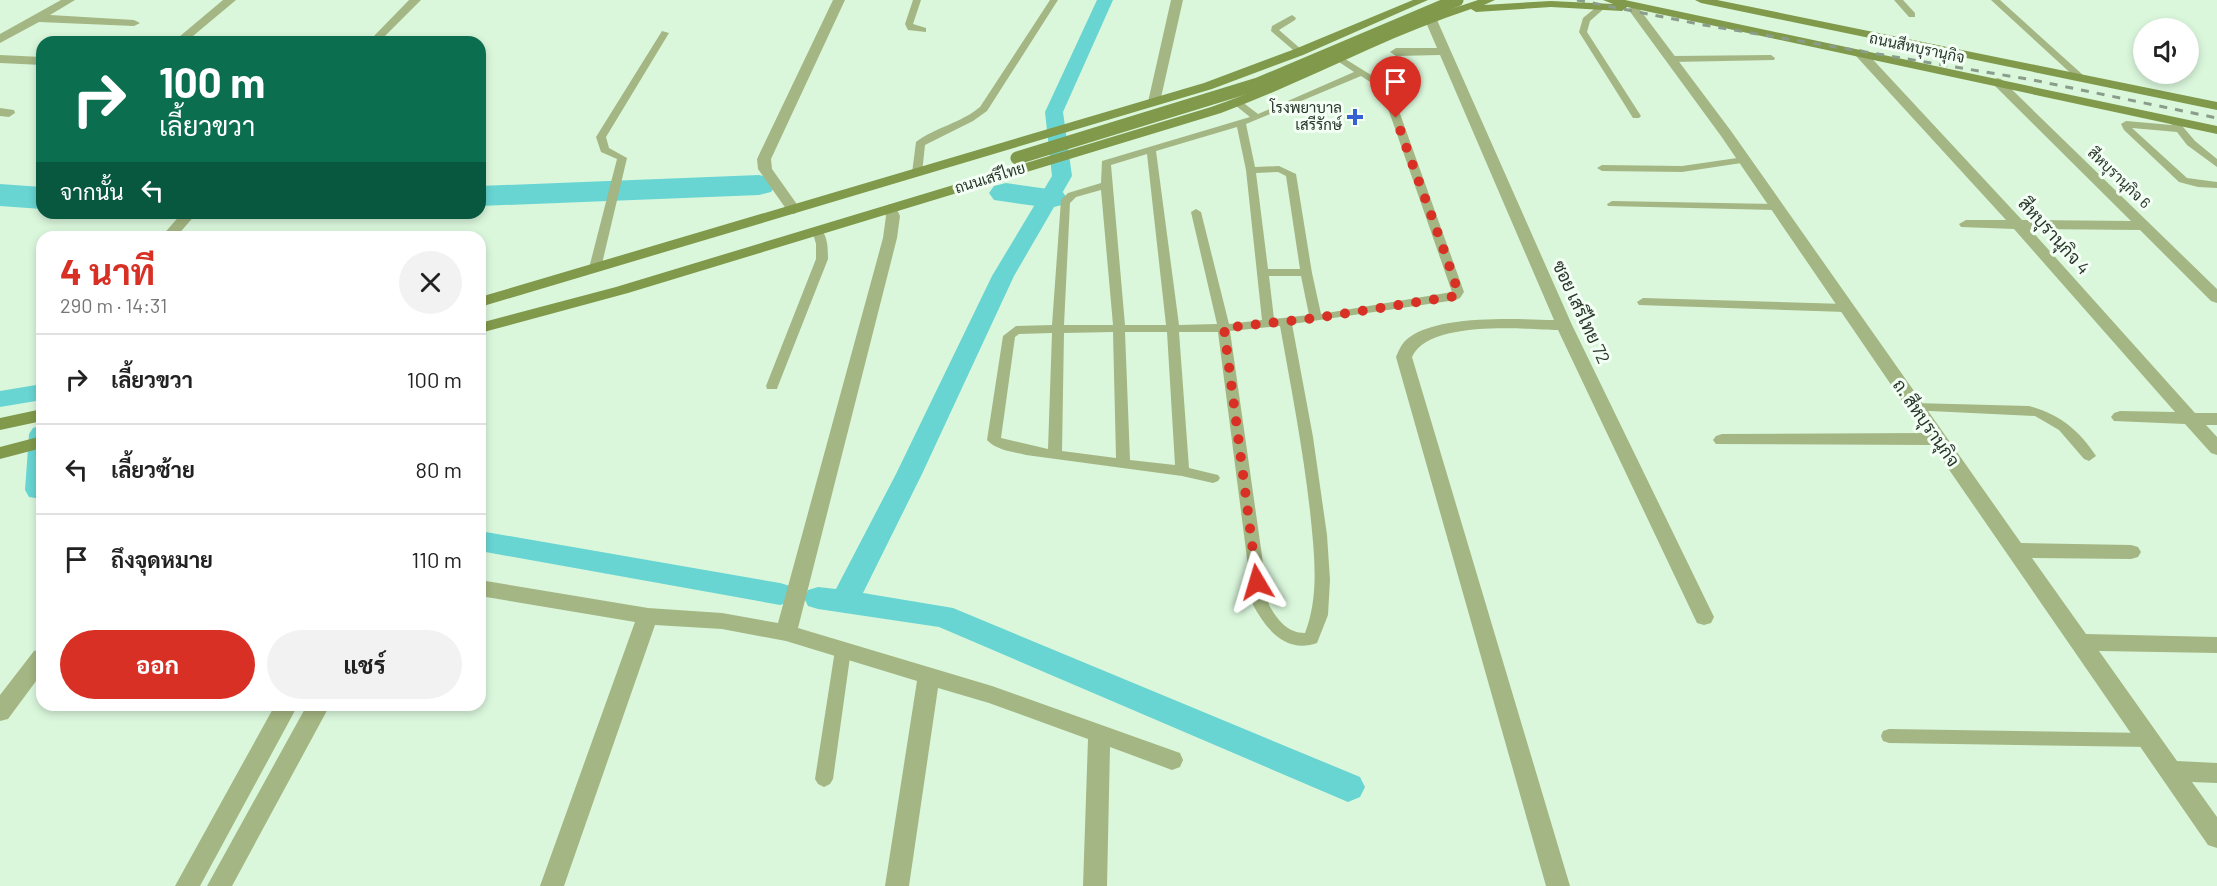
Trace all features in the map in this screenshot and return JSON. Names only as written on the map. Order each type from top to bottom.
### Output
[{"type":"main road","name":"ถนนเสรีไทย","points":[[486,300],[1154,102],[1299,52],[1422,0]]},
{"type":"main road","name":"ถนนเสรีไทย","points":[[486,326],[622,290],[890,207],[1015,165],[1081,150],[1238,103],[1342,60],[1431,20],[1455,6],[1489,0]]},
{"type":"main road","name":"ถนนสีหบุรานุกิจ","points":[[1701,0],[2217,106]]},
{"type":"main road","points":[[1734,0],[1762,13]]},
{"type":"main road","points":[[531,314],[598,287],[665,264],[1015,165],[1236,92],[1455,6],[1606,3],[1666,12]]},
{"type":"main road","name":"ถนนสีหบุรานุกิจ","points":[[1606,3],[1666,12],[1997,82],[2176,125],[2217,130]]},
{"type":"main road","points":[[1274,61],[1296,66],[1302,71],[1301,76]]},
{"type":"main road","points":[[0,424],[36,416]]},
{"type":"main road","points":[[5,452],[36,444]]},
{"type":"street","points":[[0,39],[69,0]]},
{"type":"street","points":[[186,36],[230,0]]},
{"type":"street","points":[[379,36],[415,0]]},
{"type":"street","points":[[794,210],[765,169],[764,159],[839,0]]},
{"type":"street","points":[[1154,102],[1177,0]]},
{"type":"street","name":"ถ. สีหบุรานุกิจ","points":[[1635,9],[1744,160],[1774,207],[2217,837]]},
{"type":"street","points":[[37,18],[134,23]]},
{"type":"street","name":"ซอย เสรีไทย 72","points":[[1431,20],[1564,325],[1704,617]]},
{"type":"street","points":[[1396,52],[1444,51]]},
{"type":"street","name":"สีหบุรานุกิจ 4","points":[[1860,53],[2017,224],[2217,449]]},
{"type":"street","points":[[0,59],[36,61]]},
{"type":"street","name":"สีหบุรานุกิจ 6","points":[[1997,82],[2217,298]]},
{"type":"street","points":[[786,633],[890,238],[893,216],[890,207]]},
{"type":"street","points":[[174,231],[184,219]]},
{"type":"street","points":[[1966,224],[2145,226]]},
{"type":"street","points":[[1558,886],[1404,357],[1411,345],[1428,334],[1460,327],[1564,325]]},
{"type":"street","points":[[2120,417],[2217,419]]},
{"type":"street","points":[[1722,440],[1937,439]]},
{"type":"street","points":[[2015,550],[2131,552]]},
{"type":"street","points":[[486,589],[648,616],[722,621],[786,633],[992,695],[1172,760]]},
{"type":"street","points":[[552,886],[648,616]]},
{"type":"street","points":[[2079,642],[2217,645]]},
{"type":"street","points":[[0,712],[36,665]]},
{"type":"street","points":[[897,886],[928,677]]},
{"type":"street","points":[[187,886],[284,711]]},
{"type":"street","points":[[219,886],[316,711]]},
{"type":"street","points":[[1095,886],[1099,735]]},
{"type":"street","points":[[2170,771],[2217,773]]},
{"type":"lane","points":[[917,0],[909,24],[910,28],[923,30]]},
{"type":"lane","points":[[917,172],[920,144],[942,131],[972,119],[984,110],[1054,0]]},
{"type":"lane","points":[[1898,0],[1912,15]]},
{"type":"lane","points":[[1995,0],[2080,77]]},
{"type":"lane","points":[[1606,3],[1582,23],[1582,32],[1636,116]]},
{"type":"lane","points":[[1292,18],[1275,28],[1275,31],[1299,52]]},
{"type":"lane","points":[[595,268],[622,158],[605,150],[601,136],[665,33]]},
{"type":"lane","points":[[1673,59],[1771,58]]},
{"type":"lane","points":[[1214,478],[1182,471],[1005,447],[994,440],[1011,332],[1058,329],[1224,328],[1316,318],[1456,296],[1458,292],[1437,226],[1417,181],[1389,97],[1381,85],[1342,60]]},
{"type":"lane","points":[[1123,463],[1119,328],[1106,163],[1129,154],[1257,118],[1362,72]]},
{"type":"lane","points":[[1238,103],[1257,118]]},
{"type":"lane","points":[[1241,123],[1251,170],[1268,322]]},
{"type":"lane","points":[[2217,164],[2191,143],[2176,125],[2126,124],[2127,128],[2182,180],[2217,185]]},
{"type":"lane","points":[[1116,140],[1129,154]]},
{"type":"lane","points":[[1151,148],[1173,329],[1182,471]]},
{"type":"lane","points":[[1602,168],[1682,169],[1744,160]]},
{"type":"lane","points":[[1251,170],[1279,169],[1291,174],[1306,273],[1316,318]]},
{"type":"lane","points":[[1055,454],[1058,329],[1065,202],[1072,195],[1106,185]]},
{"type":"lane","points":[[1612,204],[1774,207]]},
{"type":"lane","points":[[1196,212],[1224,328],[1260,605],[1270,623],[1283,634],[1300,641],[1311,639],[1318,630],[1323,608],[1321,533],[1285,321]]},
{"type":"lane","points":[[772,386],[822,259],[822,244],[817,230]]},
{"type":"lane","points":[[1262,272],[1306,273]]},
{"type":"lane","points":[[1643,302],[1845,308]]},
{"type":"lane","points":[[1914,407],[2030,410],[2044,413],[2062,423],[2089,456]]},
{"type":"lane","points":[[824,779],[843,650]]},
{"type":"lane","points":[[1889,736],[2149,740]]},
{"type":"water","points":[[0,184],[36,187],[36,209],[0,206]]},
{"type":"waterway","points":[[844,602],[909,474],[1003,276],[1062,176],[1054,112],[1105,0]]},
{"type":"waterway","points":[[486,196],[759,185]]},
{"type":"waterway","points":[[1006,193],[1050,198]]},
{"type":"waterway","points":[[0,399],[36,393]]},
{"type":"waterway","points":[[486,542],[780,594]]},
{"type":"waterway","points":[[818,598],[844,602]]},
{"type":"waterway","points":[[844,602],[943,616],[1348,787]]},
{"type":"railway","points":[[1577,0],[1704,25],[2033,80],[2217,118]]},
{"type":"place","name":"โรงพยาบาล เสรีรักษ์","points":[[1355,117]]},
{"type":"route","points":[[1257,582],[1224,328],[1316,318],[1456,296],[1458,292],[1437,226],[1417,181],[1396,118]]}]
